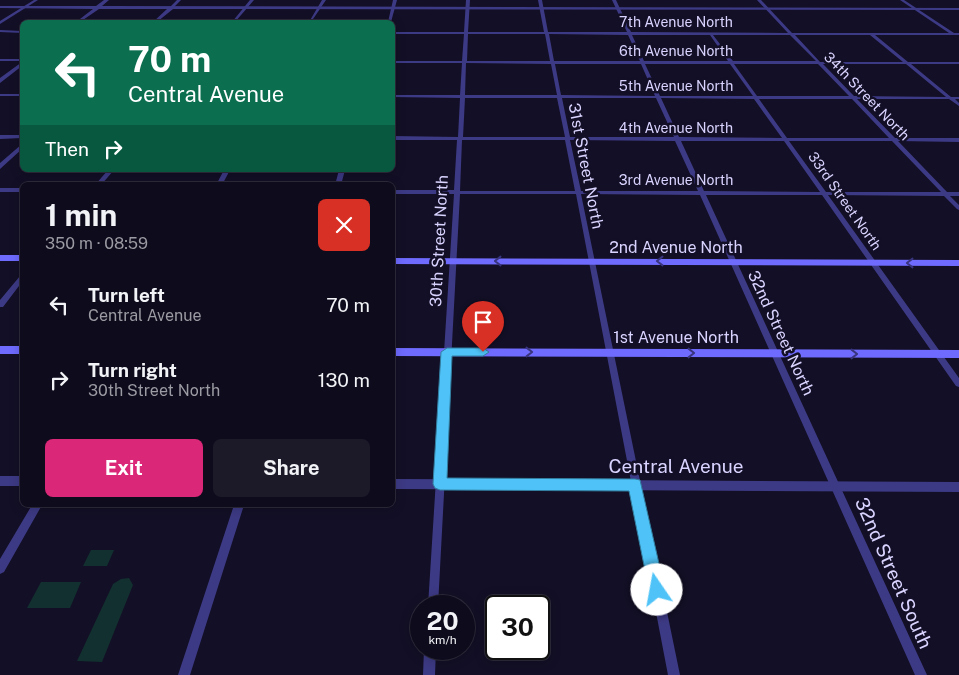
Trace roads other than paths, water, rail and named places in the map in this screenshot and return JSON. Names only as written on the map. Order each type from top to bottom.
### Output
[{"type":"main road","points":[[0,258],[20,258]]},
{"type":"main road","name":"2nd Avenue North","points":[[395,260],[959,263]]},
{"type":"main road","points":[[0,350],[20,350]]},
{"type":"main road","name":"1st Avenue North","points":[[395,352],[959,354]]},
{"type":"street","points":[[0,22],[36,0]]},
{"type":"street","points":[[81,20],[108,0]]},
{"type":"street","points":[[157,20],[179,0]]},
{"type":"street","points":[[235,20],[252,0]]},
{"type":"street","points":[[311,20],[324,0]]},
{"type":"street","points":[[389,20],[395,0]]},
{"type":"street","name":"30th Street North","points":[[434,595],[468,0]]},
{"type":"street","name":"31st Street North","points":[[540,0],[674,675]]},
{"type":"street","name":"32nd Street North","points":[[614,0],[835,486]]},
{"type":"street","name":"34th Street North","points":[[759,0],[959,208]]},
{"type":"street","points":[[902,0],[959,38]]},
{"type":"street","points":[[0,7],[959,10]]},
{"type":"street","points":[[0,32],[20,32]]},
{"type":"street","name":"7th Avenue North","points":[[395,33],[959,34]]},
{"type":"street","name":"33rd Street North","points":[[711,34],[959,384]]},
{"type":"street","points":[[871,34],[959,106]]},
{"type":"street","points":[[0,60],[20,62]]},
{"type":"street","name":"6th Avenue North","points":[[395,62],[959,63]]},
{"type":"street","points":[[0,81],[20,64]]},
{"type":"street","points":[[0,95],[20,95]]},
{"type":"street","name":"5th Avenue North","points":[[395,96],[959,98]]},
{"type":"street","points":[[0,137],[20,137]]},
{"type":"street","name":"4th Avenue North","points":[[395,138],[959,140]]},
{"type":"street","points":[[0,167],[20,148]]},
{"type":"street","points":[[101,182],[109,172]]},
{"type":"street","points":[[0,190],[20,190]]},
{"type":"street","name":"3rd Avenue North","points":[[395,192],[824,192],[959,194]]},
{"type":"street","points":[[0,305],[20,280]]},
{"type":"street","points":[[0,481],[20,481]]},
{"type":"street","name":"Central Avenue","points":[[395,484],[959,486]]},
{"type":"street","name":"32nd Street South","points":[[835,486],[921,675]]},
{"type":"street","points":[[0,569],[36,507]]},
{"type":"street","points":[[184,675],[237,507]]},
{"type":"street","points":[[429,675],[430,660]]}]
